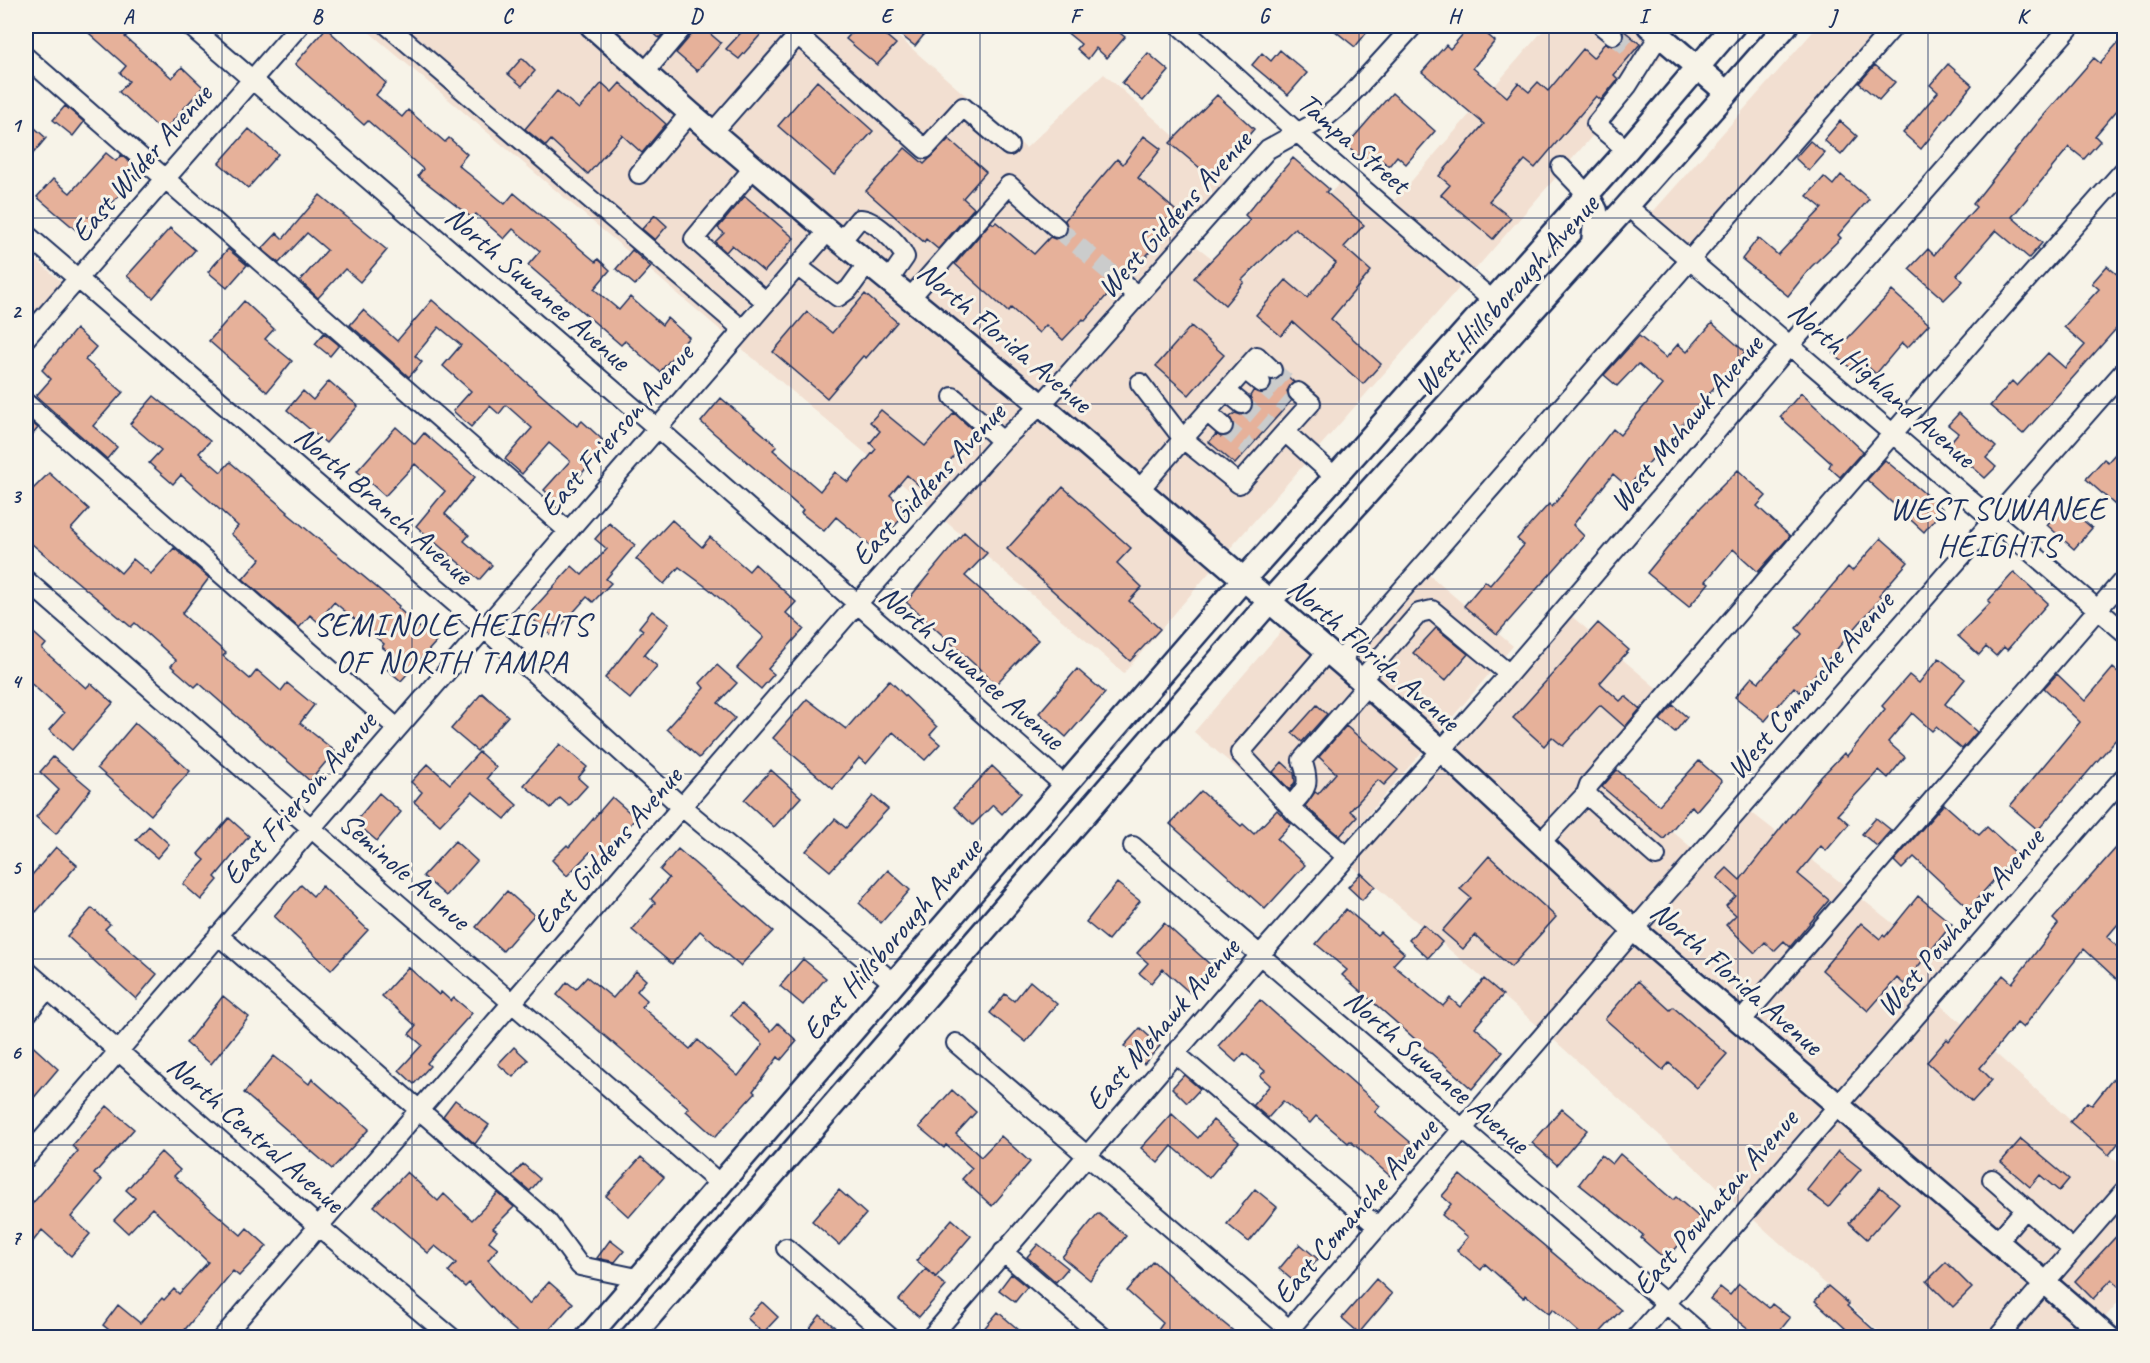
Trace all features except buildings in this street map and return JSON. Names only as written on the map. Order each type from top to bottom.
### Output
[{"type":"main road","name":"North Florida Avenue","points":[[592,26],[690,113],[835,236],[1041,405],[1364,683],[1542,842],[1634,930],[2109,1338]]},
{"type":"main road","name":"West Hillsborough Avenue","points":[[1243,580],[1627,150],[1733,26]]},
{"type":"main road","name":"West Hillsborough Avenue","points":[[1269,602],[1627,206],[1786,26]]},
{"type":"main road","points":[[1655,30],[1726,92]]},
{"type":"main road","points":[[1587,194],[1596,210],[1593,243]]},
{"type":"main road","name":"East Hillsborough Avenue","points":[[587,1338],[1243,580]]},
{"type":"main road","points":[[631,1338],[1269,602]]},
{"type":"street","name":"North Suwanee Avenue","points":[[190,26],[656,427],[856,605],[1065,786]]},
{"type":"street","name":"East Wilder Avenue","points":[[26,338],[299,26]]},
{"type":"street","points":[[388,26],[742,329]]},
{"type":"street","points":[[645,72],[684,26]]},
{"type":"street","name":"Tampa Street","points":[[1180,26],[1298,133],[1492,300]]},
{"type":"street","name":"West Giddens Avenue","points":[[1041,405],[1268,149],[1298,133],[1344,103],[1413,26]]},
{"type":"street","points":[[1347,857],[1290,807],[1240,753],[1333,657],[1894,26]]},
{"type":"street","name":"West Mohawk Avenue","points":[[1441,750],[1509,674],[1791,344],[2071,26]]},
{"type":"street","points":[[713,132],[802,30],[925,149],[963,107],[1009,146]]},
{"type":"street","points":[[1627,150],[1596,124],[1628,85],[1639,56],[1655,30]]},
{"type":"street","points":[[26,57],[166,177],[341,335],[567,530]]},
{"type":"street","points":[[639,174],[690,113]]},
{"type":"street","points":[[754,167],[694,239],[766,302]]},
{"type":"street","points":[[1561,167],[1587,194]]},
{"type":"street","points":[[1542,842],[1586,794],[1589,785],[1893,433],[2124,170]]},
{"type":"street","points":[[910,298],[1009,185],[1058,228]]},
{"type":"street","name":"North Highland Avenue","points":[[1627,206],[1791,344],[2124,632]]},
{"type":"street","name":"East Frierson Avenue","points":[[26,1158],[797,266],[859,219],[870,221],[902,249],[905,257],[889,280]]},
{"type":"street","name":"North Branch Avenue","points":[[26,234],[484,628],[682,807],[895,984]]},
{"type":"street","points":[[797,266],[838,297],[849,289],[868,263]]},
{"type":"street","points":[[1123,283],[1137,296]]},
{"type":"street","points":[[1139,490],[1257,356],[1266,376]]},
{"type":"street","name":"West Comanche Avenue","points":[[1634,930],[2124,371]]},
{"type":"street","points":[[1140,383],[1184,439],[1239,484],[1255,453],[1278,432],[1295,404]]},
{"type":"street","points":[[1226,390],[1242,404]]},
{"type":"street","points":[[953,397],[1002,441]]},
{"type":"street","points":[[26,403],[397,728]]},
{"type":"street","name":"East Giddens Avenue","points":[[222,1338],[856,605],[1002,441],[1041,405]]},
{"type":"street","points":[[1207,412],[1223,426]]},
{"type":"street","points":[[1278,432],[1335,477]]},
{"type":"street","name":"Seminole Avenue","points":[[26,579],[719,1183]]},
{"type":"street","points":[[1741,1021],[2124,579]]},
{"type":"street","points":[[1290,807],[1306,789],[1308,781],[1302,760],[1419,614],[1432,610],[1509,674]]},
{"type":"street","name":"East Mohawk Avenue","points":[[930,1338],[1086,1155],[1441,750]]},
{"type":"street","name":"West Powhatan Avenue","points":[[1838,1105],[2124,777]]},
{"type":"street","points":[[1586,794],[1656,856]]},
{"type":"street","name":"North Suwanee Avenue","points":[[1133,846],[1462,1131],[1706,1338]]},
{"type":"street","name":"East Comanche Avenue","points":[[1290,1335],[1378,1227],[1634,930]]},
{"type":"street","points":[[218,935],[547,1221],[580,1266],[637,1278]]},
{"type":"street","name":"North Central Avenue","points":[[26,970],[446,1336]]},
{"type":"street","points":[[26,1015],[47,989]]},
{"type":"street","points":[[956,1043],[1290,1335]]},
{"type":"street","points":[[1175,1053],[1378,1227]]},
{"type":"street","name":"East Powhatan Avenue","points":[[1636,1338],[1838,1105]]},
{"type":"street","points":[[1992,1179],[2073,1250]]},
{"type":"street","points":[[1997,1338],[2124,1191]]},
{"type":"street","points":[[1997,1242],[2025,1208]]},
{"type":"street","points":[[786,1248],[891,1338]]},
{"type":"street","points":[[1003,1252],[1104,1338]]},
{"type":"shaded area","points":[[362,26],[578,26],[814,231],[724,333]]},
{"type":"shaded area","points":[[605,26],[792,26],[711,118]]},
{"type":"shaded area","points":[[820,26],[886,26],[1026,148],[1104,74],[1225,181],[1039,391],[727,132]]},
{"type":"shaded area","points":[[1547,26],[1635,26],[1666,52],[1473,272],[1393,202]]},
{"type":"shaded area","points":[[1818,26],[1900,26],[1698,253],[1651,214]]},
{"type":"shaded area","points":[[1341,182],[1461,286],[1226,553],[1055,405],[1196,246],[1243,282]]},
{"type":"shaded area","points":[[830,244],[1026,405],[996,432],[929,507],[740,347]]},
{"type":"shaded area","points":[[26,251],[62,282],[26,324]]},
{"type":"shaded area","points":[[1042,418],[1214,567],[1124,673],[945,521],[1010,448]]},
{"type":"shaded area","points":[[1422,569],[1513,646],[1438,734],[1348,656]]},
{"type":"shaded area","points":[[1569,614],[1660,691],[1601,771],[1692,848],[1633,916],[1453,747]]},
{"type":"shaded area","points":[[1284,628],[1426,747],[1336,852],[1194,732]]},
{"type":"shaded area","points":[[1441,761],[1621,930],[1538,1026],[1351,865]]},
{"type":"shaded area","points":[[1751,812],[1946,965],[1836,1091],[1648,930]]},
{"type":"shaded area","points":[[1636,943],[1824,1105],[1737,1205],[1554,1040]]},
{"type":"shaded area","points":[[1940,1004],[2124,1168],[2124,1175],[2043,1269],[1852,1105]]},
{"type":"shaded area","points":[[1840,1118],[2031,1283],[1984,1337],[1885,1337],[1753,1219]]},
{"type":"shaded area","points":[[2124,1206],[2124,1295],[2103,1320],[2059,1282]]},
{"type":"shaded area","points":[[2047,1296],[2095,1338],[2011,1338]]},
{"type":"tunnel","points":[[1613,35],[1634,52]]},
{"type":"tunnel","points":[[1057,228],[1123,283]]},
{"type":"tunnel","points":[[1272,370],[1298,392]]},
{"type":"tunnel","points":[[1261,383],[1287,405]]},
{"type":"tunnel","points":[[1242,404],[1268,426]]},
{"type":"tunnel","points":[[1223,426],[1249,448]]},
{"type":"district","name":"WEST SUWANEE HEIGHTS","points":[[1998,526]]},
{"type":"district","name":"SEMINOLE HEIGHTS OF NORTH TAMPA","points":[[452,642]]}]
